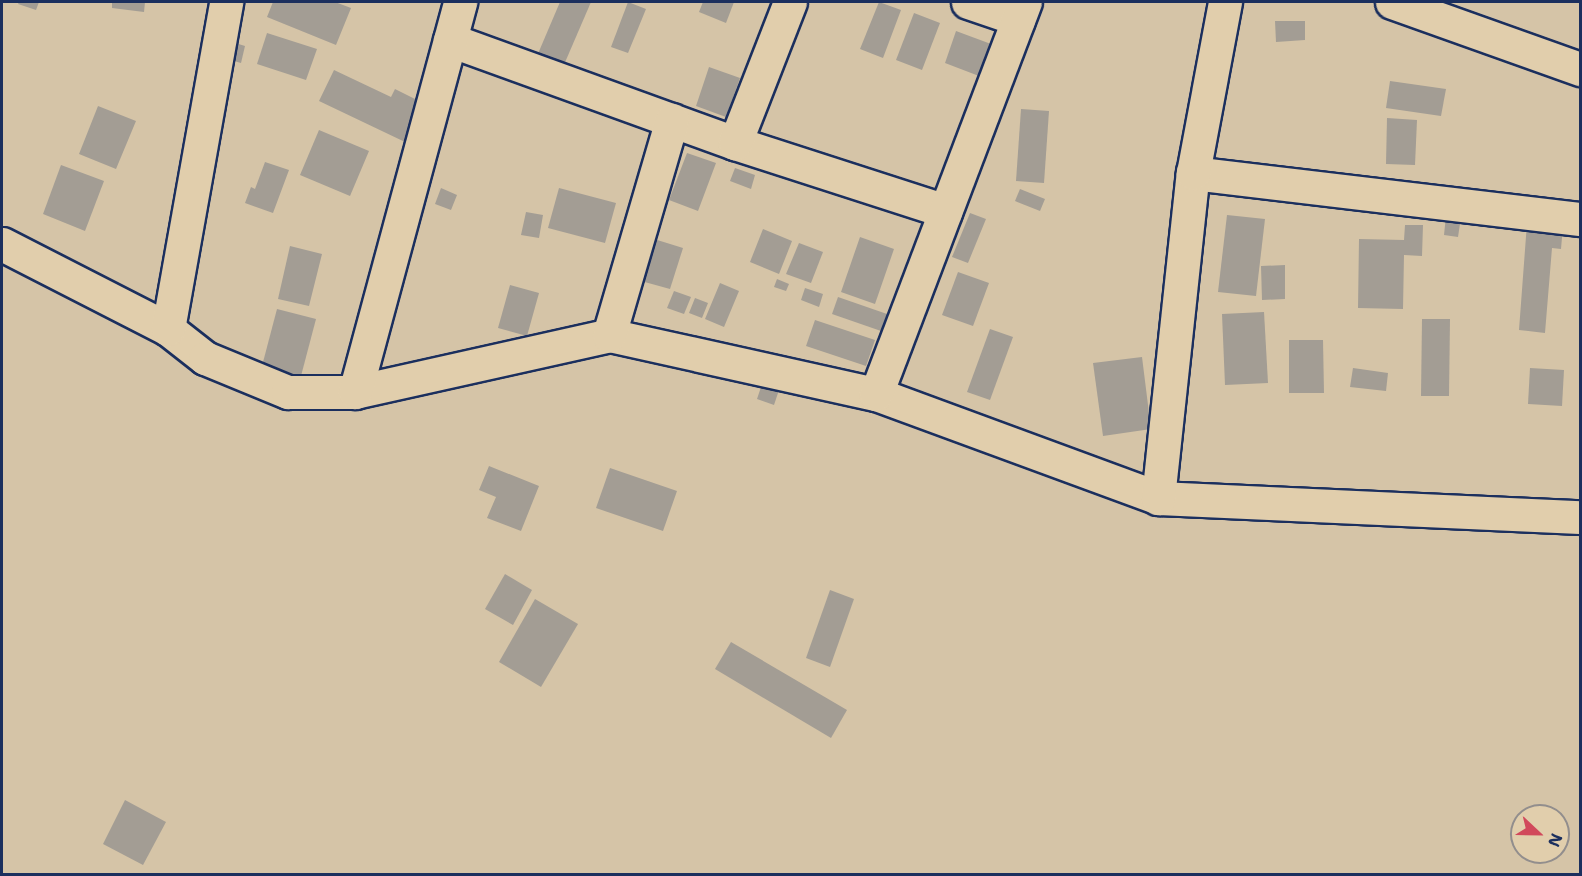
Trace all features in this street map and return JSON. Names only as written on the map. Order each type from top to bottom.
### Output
[{"type":"street","points":[[168,329],[225,2]]},
{"type":"street","points":[[355,392],[460,2]]},
{"type":"street","points":[[735,143],[790,2]]},
{"type":"street","points":[[876,394],[1021,10],[968,2]]},
{"type":"street","points":[[1158,498],[1192,173],[1225,2]]},
{"type":"street","points":[[1392,2],[1581,69]]},
{"type":"street","points":[[450,40],[735,143],[945,211]]},
{"type":"street","points":[[609,335],[672,120]]},
{"type":"street","points":[[1192,173],[1581,219]]},
{"type":"street","points":[[2,244],[168,329],[205,358],[288,392],[355,392],[609,335],[876,394],[1158,498],[1581,517]]},
{"type":"building","points":[[19,2],[39,2],[36,10],[18,4]]},
{"type":"building","points":[[112,2],[145,2],[144,12],[112,8]]},
{"type":"building","points":[[273,2],[335,2],[351,8],[336,45],[267,17]]},
{"type":"building","points":[[560,2],[591,2],[563,67],[537,56]]},
{"type":"building","points":[[628,2],[646,9],[628,53],[611,47]]},
{"type":"building","points":[[703,2],[734,2],[726,23],[699,12]]},
{"type":"building","points":[[879,2],[901,10],[883,58],[860,49]]},
{"type":"building","points":[[914,13],[940,23],[922,70],[896,60]]},
{"type":"building","points":[[1275,21],[1305,21],[1305,40],[1276,42]]},
{"type":"building","points":[[956,31],[991,44],[979,76],[945,63]]},
{"type":"building","points":[[267,33],[317,49],[306,80],[257,64]]},
{"type":"building","points":[[232,42],[245,46],[241,63],[227,59]]},
{"type":"building","points":[[709,67],[740,78],[726,117],[696,106]]},
{"type":"building","points":[[334,70],[391,97],[395,89],[423,103],[405,142],[319,101]]},
{"type":"building","points":[[1390,81],[1446,89],[1441,116],[1386,108]]},
{"type":"building","points":[[98,106],[136,121],[116,169],[79,154]]},
{"type":"building","points":[[1021,109],[1049,111],[1044,183],[1016,181]]},
{"type":"building","points":[[1387,118],[1417,120],[1415,165],[1386,164]]},
{"type":"building","points":[[319,130],[369,151],[350,196],[300,175]]},
{"type":"building","points":[[687,153],[716,163],[698,211],[669,200]]},
{"type":"building","points":[[265,162],[289,170],[273,213],[245,203],[251,187],[255,189]]},
{"type":"building","points":[[61,165],[104,181],[85,231],[43,214]]},
{"type":"building","points":[[735,168],[755,175],[751,189],[730,181]]},
{"type":"building","points":[[441,188],[457,195],[451,210],[435,204]]},
{"type":"building","points":[[559,188],[616,203],[605,243],[548,228]]},
{"type":"building","points":[[1020,189],[1045,199],[1040,211],[1015,201]]},
{"type":"building","points":[[526,212],[543,215],[539,238],[521,235]]},
{"type":"building","points":[[970,213],[986,219],[968,263],[952,257]]},
{"type":"building","points":[[1227,215],[1265,219],[1256,296],[1218,292]]},
{"type":"building","points":[[1446,216],[1461,217],[1458,237],[1444,235]]},
{"type":"building","points":[[1527,223],[1563,226],[1561,249],[1552,248],[1545,333],[1519,330]]},
{"type":"building","points":[[1405,225],[1423,225],[1422,256],[1404,255],[1403,309],[1358,308],[1359,239],[1404,240]]},
{"type":"building","points":[[763,229],[792,241],[779,274],[750,262]]},
{"type":"building","points":[[860,237],[894,249],[875,304],[841,292]]},
{"type":"building","points":[[654,239],[683,248],[670,289],[641,281]]},
{"type":"building","points":[[799,243],[823,252],[811,283],[786,274]]},
{"type":"building","points":[[290,246],[322,254],[309,306],[278,299]]},
{"type":"building","points":[[1285,265],[1285,299],[1262,300],[1261,266]]},
{"type":"building","points":[[958,272],[989,283],[973,326],[942,315]]},
{"type":"building","points":[[777,279],[789,284],[786,291],[774,287]]},
{"type":"building","points":[[720,283],[739,291],[724,327],[705,319]]},
{"type":"building","points":[[510,285],[539,293],[527,336],[498,328]]},
{"type":"building","points":[[805,288],[823,294],[819,307],[801,300]]},
{"type":"building","points":[[674,291],[691,297],[684,314],[667,308]]},
{"type":"building","points":[[838,297],[887,314],[881,331],[832,314]]},
{"type":"building","points":[[695,298],[708,303],[702,318],[689,313]]},
{"type":"building","points":[[277,309],[316,319],[301,376],[262,366]]},
{"type":"building","points":[[1264,312],[1268,383],[1225,385],[1222,314]]},
{"type":"building","points":[[1422,319],[1450,319],[1449,396],[1421,396]]},
{"type":"building","points":[[815,320],[875,340],[866,366],[806,346]]},
{"type":"building","points":[[990,329],[1013,337],[990,400],[967,392]]},
{"type":"building","points":[[1289,340],[1323,340],[1324,393],[1289,393]]},
{"type":"building","points":[[1142,357],[1151,429],[1103,436],[1093,363]]},
{"type":"building","points":[[1353,368],[1388,373],[1386,391],[1350,387]]},
{"type":"building","points":[[1530,368],[1564,370],[1562,406],[1528,404]]},
{"type":"building","points":[[763,381],[780,387],[774,405],[757,399]]},
{"type":"building","points":[[489,466],[539,486],[521,531],[487,518],[496,497],[479,490]]},
{"type":"building","points":[[610,468],[677,491],[663,531],[596,508]]},
{"type":"building","points":[[505,574],[532,590],[513,625],[485,609]]},
{"type":"building","points":[[830,590],[854,599],[830,667],[806,658]]},
{"type":"building","points":[[535,599],[578,624],[541,687],[499,662]]},
{"type":"building","points":[[731,642],[847,710],[831,738],[715,669]]},
{"type":"building","points":[[125,800],[166,822],[143,865],[103,844]]}]
